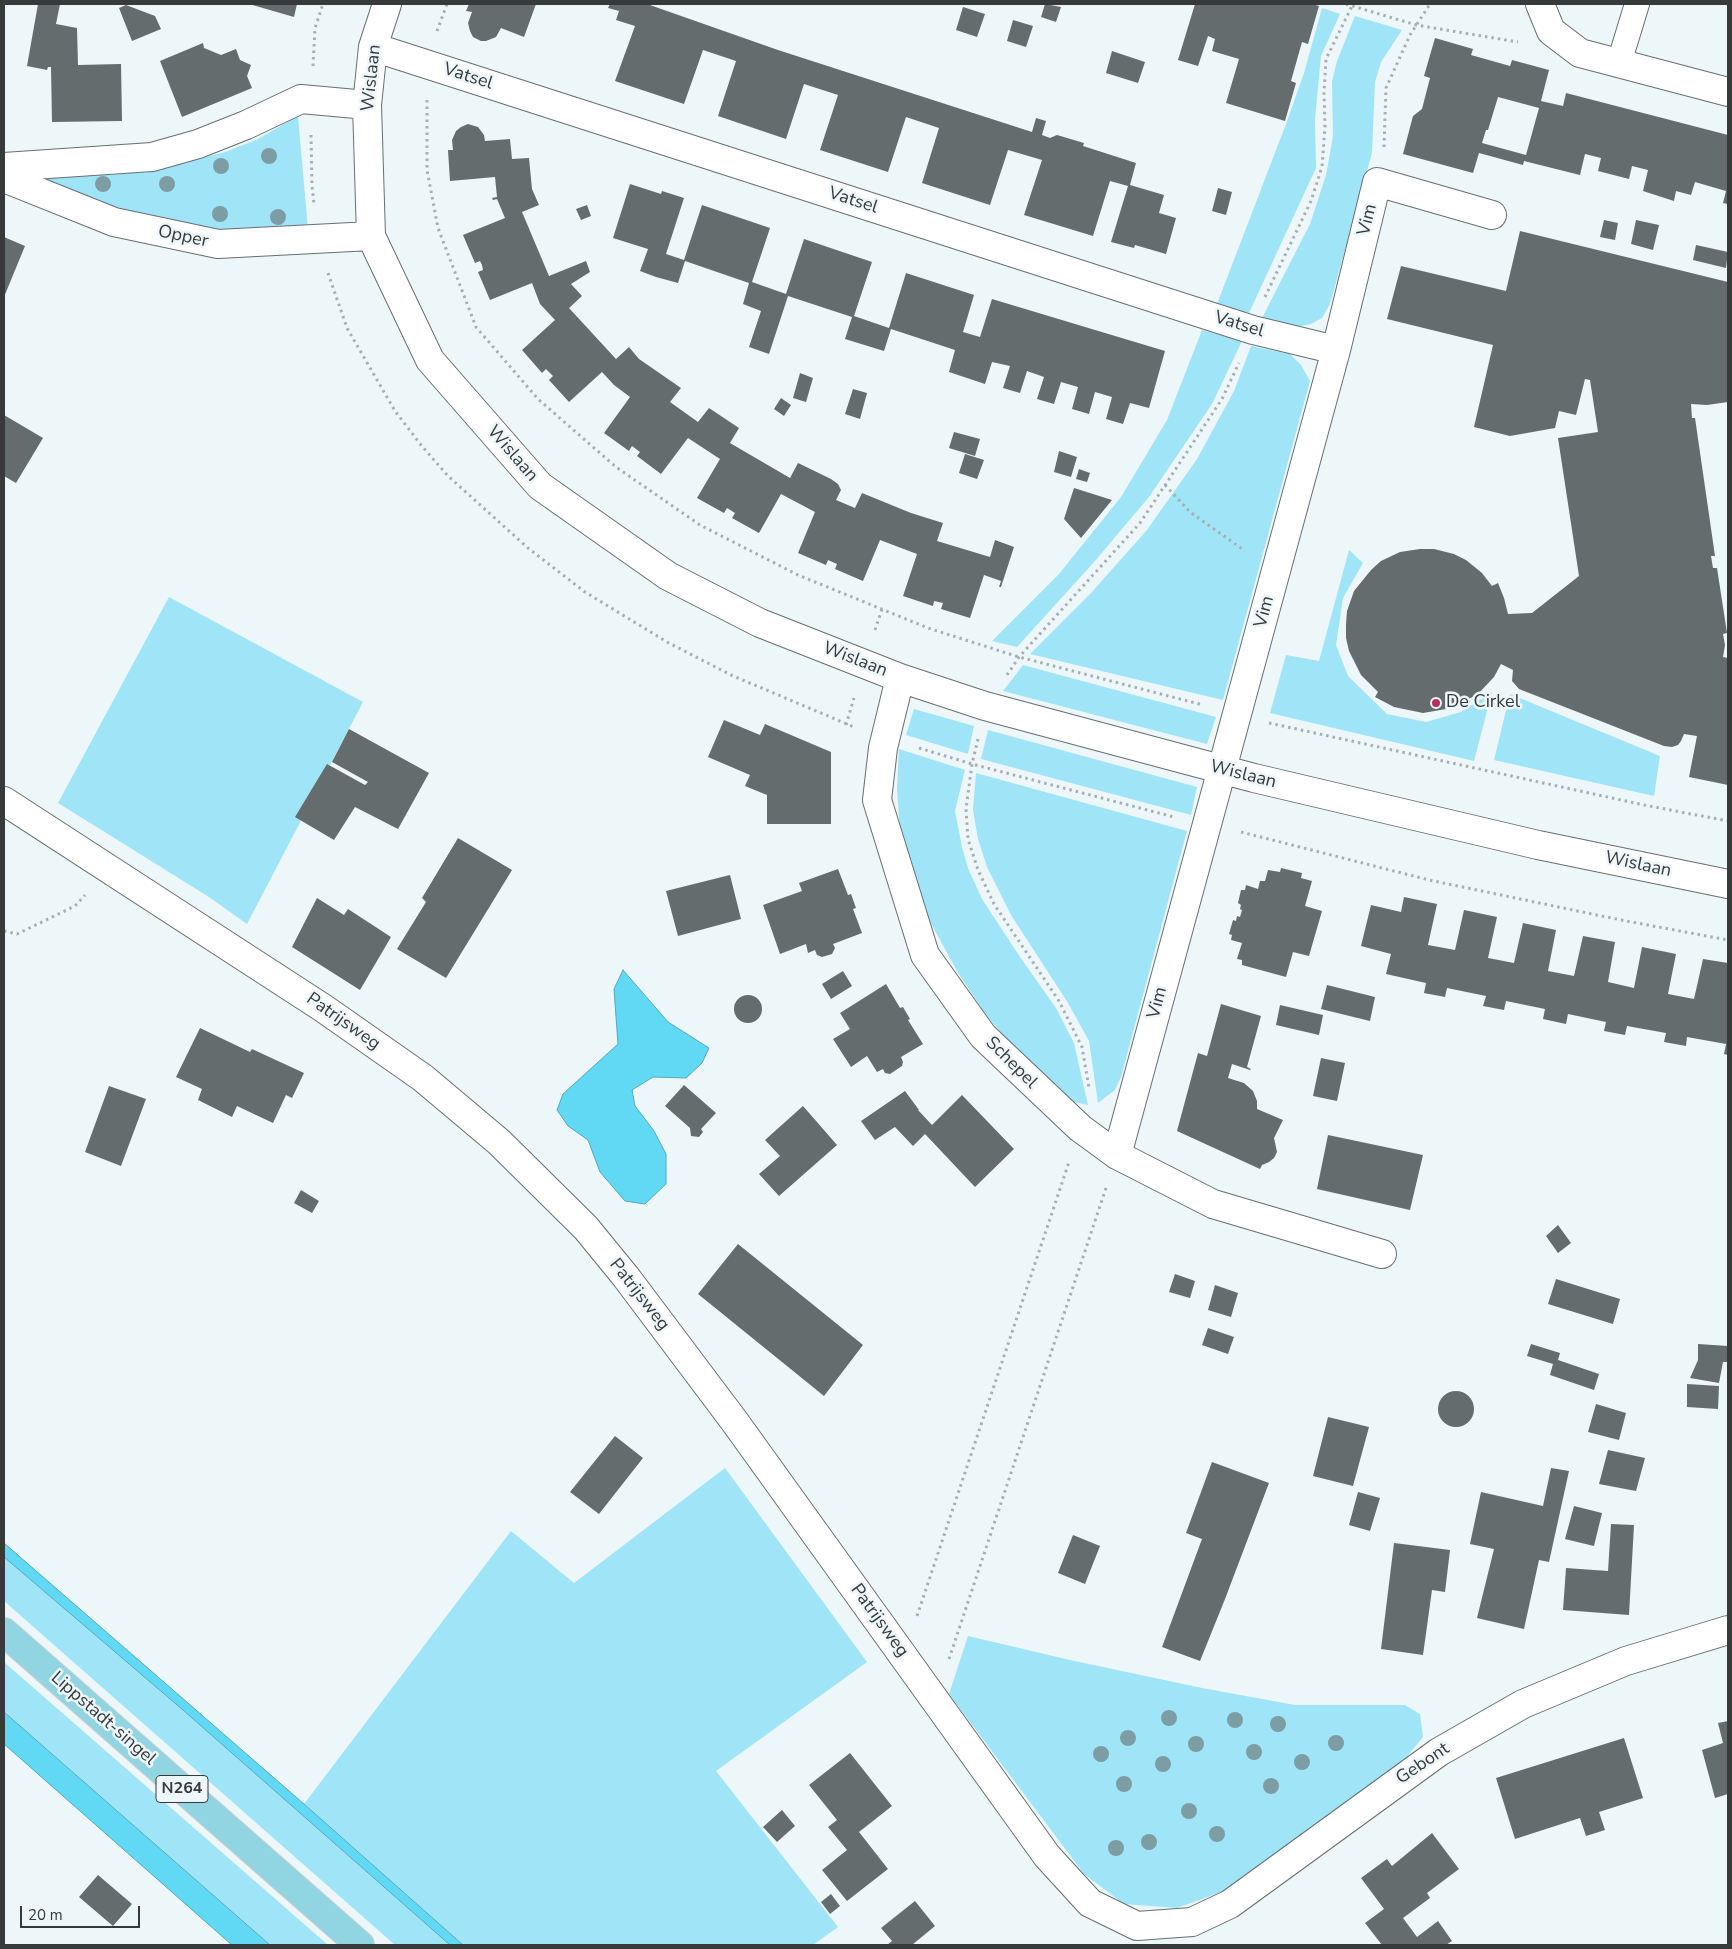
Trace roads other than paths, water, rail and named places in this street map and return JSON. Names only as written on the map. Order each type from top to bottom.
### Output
[{"type":"main road","name":"Lippstadt-singel","points":[[4,1632],[360,1945]]},
{"type":"street","name":"Wislaan","points":[[387,4],[373,47],[367,105],[370,236],[430,360],[540,486],[668,576],[760,623],[900,678],[986,706],[1222,770],[1538,845],[1728,884]]},
{"type":"street","points":[[1540,4],[1551,31],[1580,53],[1728,92]]},
{"type":"street","name":"Vatsel","points":[[373,47],[1253,330],[1336,350]]},
{"type":"street","points":[[4,167],[152,157],[198,144],[246,125],[302,99],[367,105]]},
{"type":"street","name":"Opper","points":[[4,178],[114,222],[218,244],[370,236]]},
{"type":"street","name":"Vim","points":[[1117,1156],[1336,350],[1377,182],[1492,215]]},
{"type":"street","name":"Schepel","points":[[900,678],[885,738],[877,800],[925,955],[983,1036],[1080,1128],[1117,1156],[1213,1204],[1382,1254]]},
{"type":"street","name":"Patrijsweg","points":[[4,801],[323,1008],[423,1078],[499,1142],[586,1228],[626,1277],[735,1422],[1047,1856],[1090,1903],[1137,1926]]},
{"type":"street","name":"Gebont","points":[[1137,1926],[1192,1922],[1230,1904],[1439,1752],[1523,1704],[1626,1661],[1728,1630]]},
{"type":"lane","points":[[1619,63],[1637,4]]},
{"type":"place","name":"De Cirkel","points":[[1436,703]]}]
